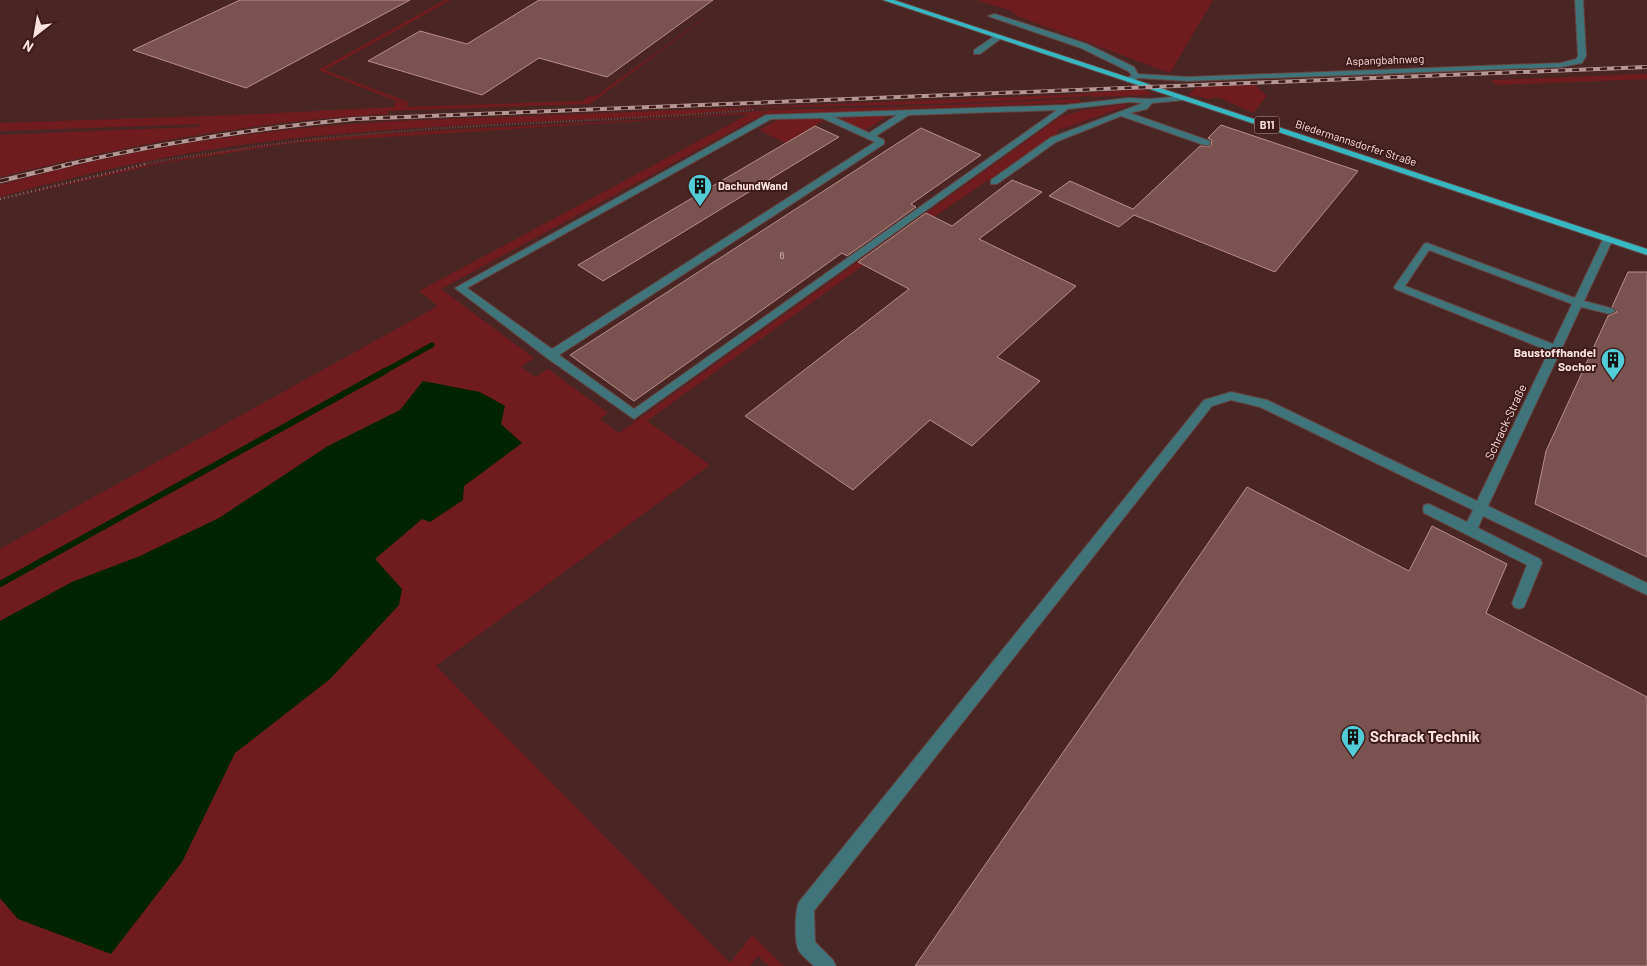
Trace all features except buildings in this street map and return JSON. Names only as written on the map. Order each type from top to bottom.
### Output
[{"type":"main road","name":"Biedermannsdorfer Straße","points":[[886,0],[1133,78],[1182,98],[1647,252]]},
{"type":"street","name":"Aspangbahnweg","points":[[1133,78],[1188,79],[1561,65],[1579,62],[1582,56],[1579,0]]},
{"type":"street","points":[[992,16],[1084,46],[1131,69],[1133,78]]},
{"type":"street","points":[[977,52],[999,37]]},
{"type":"street","points":[[1066,107],[634,415],[460,288],[769,117],[1066,107],[1129,100],[1150,101],[1182,98]]},
{"type":"street","points":[[994,182],[1053,140],[1120,114],[1144,107],[1150,101]]},
{"type":"street","points":[[869,137],[906,113]]},
{"type":"street","points":[[1120,114],[1207,143]]},
{"type":"street","points":[[551,354],[881,142],[821,115]]},
{"type":"street","name":"Schrack-Straße","points":[[1470,530],[1608,239]]},
{"type":"street","points":[[1556,350],[1399,287],[1427,246],[1578,303],[1610,311]]},
{"type":"street","points":[[827,966],[806,946],[806,908],[1208,403],[1231,396],[1263,403],[1647,589]]},
{"type":"street","points":[[1428,509],[1535,563],[1519,603]]},
{"type":"path","points":[[0,199],[142,164],[298,140],[373,133],[669,117],[755,110]]},
{"type":"shaded area","points":[[445,0],[451,0],[325,70],[408,102],[407,107],[583,101],[587,97],[596,96],[729,0],[590,104],[387,111],[389,114],[340,117],[242,128],[96,154],[0,177],[0,135],[198,127],[201,124],[0,131],[0,123],[237,115],[394,107],[396,101],[318,70]]},
{"type":"shaded area","points":[[976,0],[1213,0],[1170,73],[1017,16],[1012,11]]},
{"type":"shaded area","points":[[1647,74],[1647,79],[1496,85],[1491,80]]},
{"type":"shaded area","points":[[1255,85],[1267,96],[1253,113],[1218,97],[1209,99],[1188,95],[1197,87]]},
{"type":"shaded area","points":[[1144,89],[1153,95],[1092,97],[1090,95],[931,104],[754,108],[694,114],[457,126],[316,136],[276,140],[156,159],[0,197],[0,185],[98,160],[198,142],[348,124],[1061,95]]},
{"type":"shaded area","points":[[1080,99],[1081,102],[1063,103],[764,114],[441,289],[534,358],[521,367],[535,377],[548,369],[608,413],[600,419],[619,433],[1060,117],[1080,111],[1125,104],[1127,106],[1062,129],[1058,127],[1060,129],[1057,133],[934,217],[932,216],[647,421],[710,465],[436,666],[730,963],[752,935],[784,966],[769,966],[758,956],[750,966],[0,966],[0,898],[18,919],[182,862],[235,753],[330,679],[402,589],[375,559],[422,519],[423,381],[400,410],[328,446],[219,518],[140,556],[72,582],[0,621],[0,549],[438,306],[419,291],[749,114],[292,143],[159,164],[0,200],[136,167],[226,151],[308,140],[378,134],[689,117],[771,110],[900,107]]},
{"type":"shaded area","points":[[886,117],[864,131],[839,118]]},
{"type":"shaded area","points":[[812,118],[824,120],[785,143],[759,130],[780,119]]},
{"type":"shaded area","points":[[423,381],[480,392],[505,406],[501,424],[522,443],[464,486],[463,500],[430,522],[422,519],[375,559],[402,589],[399,605],[330,679],[235,753],[182,862],[111,954],[18,919],[0,898],[0,621],[72,582],[140,556],[219,518],[328,446],[400,410]]},
{"type":"waterway","points":[[383,372],[432,345]]},
{"type":"waterway","points":[[0,584],[385,371]]},
{"type":"railway","points":[[65,165],[209,137],[354,119],[1647,67]]},
{"type":"railway","points":[[0,181],[71,164]]},
{"type":"place","name":"DachundWand","points":[[700,207]]},
{"type":"place","name":"Baustoffhandel Sochor","points":[[1613,381]]},
{"type":"place","name":"Schrack Technik","points":[[1353,758]]}]
